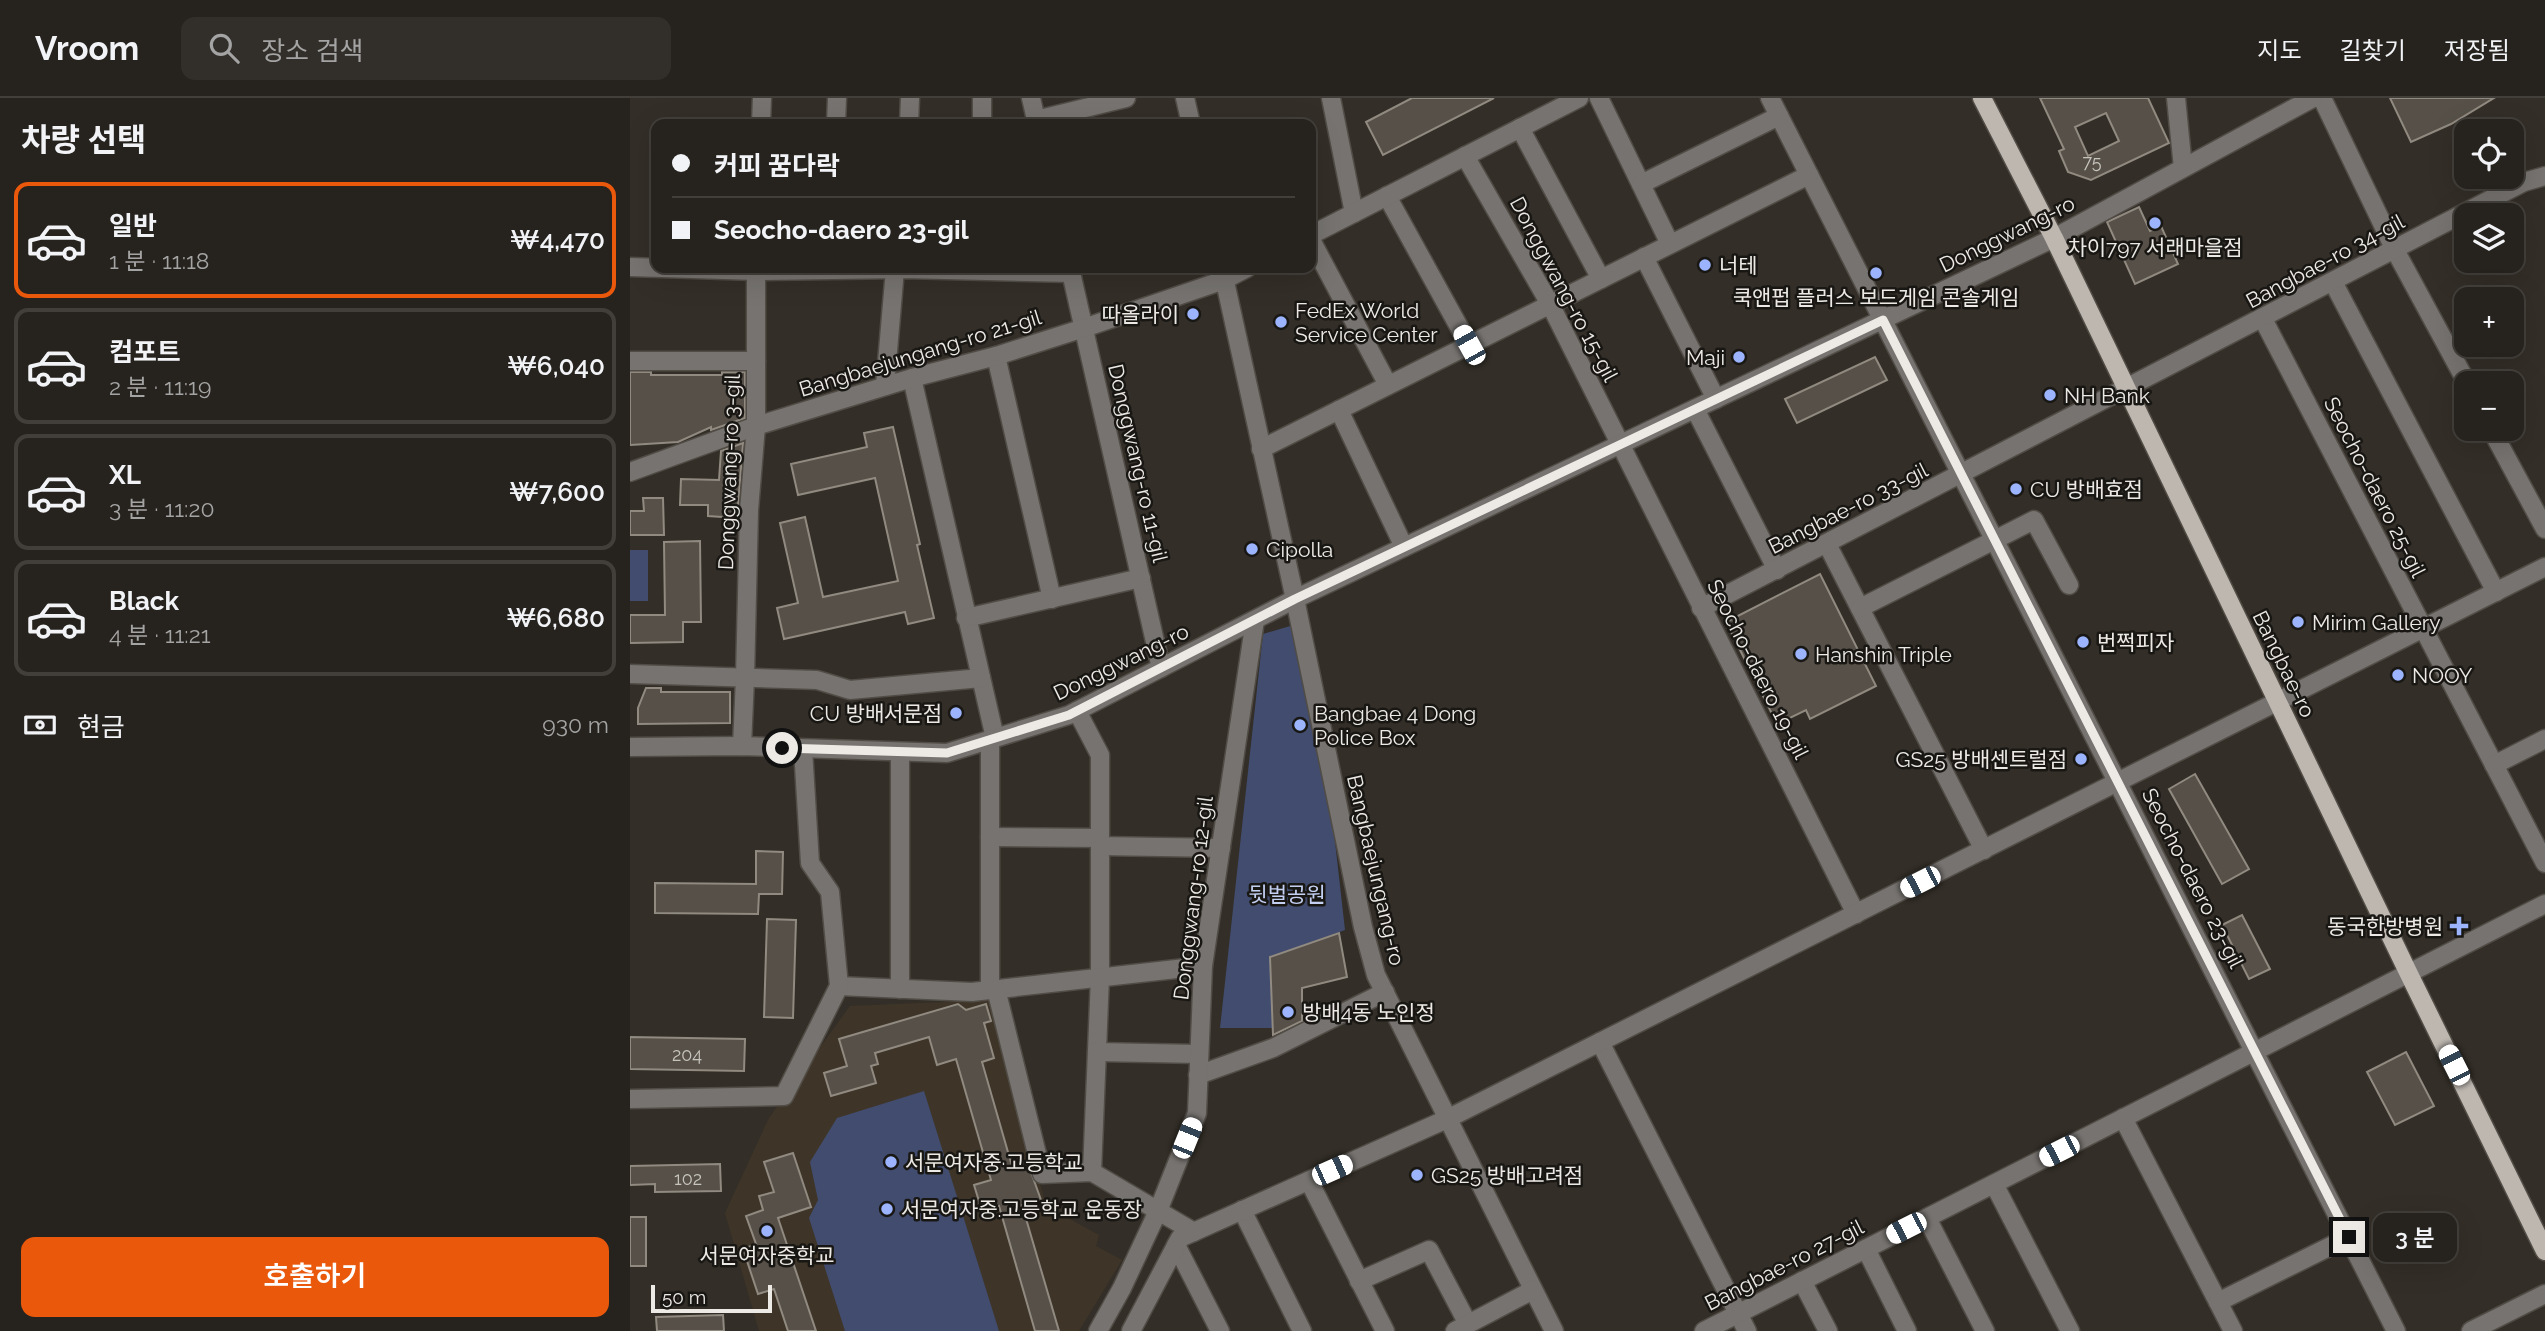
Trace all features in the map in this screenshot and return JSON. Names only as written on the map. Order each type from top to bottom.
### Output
[{"type":"main road","name":"Bangbae-ro","points":[[1982,98],[2054,238],[2545,1251]]},
{"type":"street","points":[[761,119],[762,98]]},
{"type":"street","points":[[836,119],[837,98]]},
{"type":"street","points":[[909,98],[909,119]]},
{"type":"street","points":[[982,98],[982,119]]},
{"type":"street","points":[[1031,98],[1036,119]]},
{"type":"street","points":[[1048,119],[1126,98]]},
{"type":"street","points":[[1185,98],[1190,119]]},
{"type":"street","points":[[1331,98],[1354,213]]},
{"type":"street","points":[[1316,235],[1579,98]]},
{"type":"street","points":[[1599,98],[1670,244]]},
{"type":"street","name":"Seocho-daero 23-gil","points":[[1770,98],[2396,1331]]},
{"type":"street","points":[[2176,98],[2183,168]]},
{"type":"street","name":"Donggwang-ro","points":[[630,747],[742,746],[947,753],[1077,711],[1295,599],[2054,238],[2313,98]]},
{"type":"street","points":[[2322,98],[2395,250],[2461,371]]},
{"type":"street","points":[[1641,184],[1779,116]]},
{"type":"street","points":[[1520,128],[1601,279]]},
{"type":"street","name":"Donggwang-ro 15-gil","points":[[1465,156],[1550,304],[1621,444]]},
{"type":"street","points":[[1261,449],[1809,175]]},
{"type":"street","name":"Bangbae-ro 34-gil","points":[[2127,390],[2524,182],[2543,182]]},
{"type":"street","points":[[1387,196],[1469,345]]},
{"type":"street","points":[[1316,248],[1388,386]]},
{"type":"street","points":[[1644,257],[1716,399]]},
{"type":"street","points":[[630,267],[651,267]]},
{"type":"street","name":"Donggwang-ro 3-gil","points":[[742,746],[749,510],[756,426],[756,273]]},
{"type":"street","points":[[886,386],[900,273]]},
{"type":"street","name":"Donggwang-ro 11-gil","points":[[1071,273],[1161,668]]},
{"type":"street","name":"Bangbaejungang-ro 21-gil","points":[[630,472],[756,426],[1084,328],[1223,274]]},
{"type":"street","name":"Bangbaejungang-ro","points":[[1223,274],[1295,599],[1363,927],[1376,975],[1553,1331]]},
{"type":"street","points":[[2333,282],[2496,592]]},
{"type":"street","name":"Seocho-daero 25-gil","points":[[2263,319],[2545,863]]},
{"type":"street","points":[[996,356],[1052,598]]},
{"type":"street","points":[[630,361],[756,361]]},
{"type":"street","points":[[912,378],[993,739],[990,837],[993,989],[1042,1174],[1092,1172],[1194,1232]]},
{"type":"street","name":"Bangbae-ro 33-gil","points":[[1701,608],[2127,390]]},
{"type":"street","points":[[1695,409],[1777,569]]},
{"type":"street","points":[[1339,410],[1404,547]]},
{"type":"street","points":[[2497,441],[2545,529]]},
{"type":"street","name":"Seocho-daero 19-gil","points":[[1621,444],[1856,914]]},
{"type":"street","points":[[1860,608],[2034,520],[2069,584]]},
{"type":"street","points":[[1827,544],[1984,850]]},
{"type":"street","points":[[1132,1331],[1180,1238],[1447,1119],[2545,567]]},
{"type":"street","points":[[967,618],[1141,578]]},
{"type":"street","name":"Donggwang-ro 12-gil","points":[[1098,1331],[1122,1288],[1158,1211],[1197,1113],[1203,966],[1255,620]]},
{"type":"street","points":[[630,674],[817,680],[850,690],[981,678]]},
{"type":"street","points":[[1077,711],[1100,755],[1100,977],[1092,1172]]},
{"type":"street","points":[[2494,765],[2545,740]]},
{"type":"street","points":[[630,1099],[784,1096],[839,986],[830,892],[810,863],[803,749]]},
{"type":"street","points":[[900,753],[900,989]]},
{"type":"street","points":[[990,837],[1221,848]]},
{"type":"street","name":"Bangbae-ro 27-gil","points":[[1704,1331],[2545,904]]},
{"type":"street","points":[[839,986],[972,992],[1203,966]]},
{"type":"street","points":[[1198,1076],[1273,1048],[1385,992]]},
{"type":"street","points":[[1600,1042],[1747,1331]]},
{"type":"street","points":[[1097,1052],[1199,1054]]},
{"type":"street","points":[[2123,1118],[2233,1331]]},
{"type":"street","points":[[1309,1181],[1385,1331]]},
{"type":"street","points":[[1994,1184],[2070,1331]]},
{"type":"street","points":[[1242,1210],[1302,1331]]},
{"type":"street","points":[[1927,1218],[1986,1331]]},
{"type":"street","points":[[2218,1302],[2349,1237]]},
{"type":"street","points":[[1176,1245],[1220,1331]]},
{"type":"street","points":[[1866,1249],[1907,1331]]},
{"type":"street","points":[[1359,1281],[1429,1250],[1461,1328],[1533,1290]]},
{"type":"street","points":[[1802,1281],[1828,1331]]},
{"type":"street","points":[[2471,1331],[2545,1294]]},
{"type":"shaded area","name":"서문여자중·고등학교","points":[[990,1000],[1046,1206],[1099,1235],[1096,1246],[1122,1260],[1079,1331],[759,1331],[725,1213],[769,1118],[850,1006]]},
{"type":"green space","points":[[630,550],[648,550],[648,601],[630,601]]},
{"type":"green space","name":"뒷벌공원","points":[[1300,623],[1324,744],[1345,930],[1270,957],[1273,1028],[1220,1028],[1263,634]]},
{"type":"green space","name":"서문여자중.고등학교 운동장","points":[[924,1091],[999,1331],[845,1331],[809,1218],[818,1200],[810,1162],[837,1118]]},
{"type":"building","points":[[1412,98],[1494,98],[1383,155],[1366,122]]},
{"type":"building","points":[[2040,98],[2148,98],[2169,143],[2091,180],[2068,172],[2059,151],[2064,149]],"holes":[[[2106,113],[2119,141],[2088,156],[2075,127]]]},
{"type":"building","points":[[2390,98],[2494,98],[2459,119],[2454,119],[2451,124],[2411,142]]},
{"type":"building","points":[[2139,207],[2150,231],[2161,226],[2178,264],[2135,284],[2107,222]]},
{"type":"building","points":[[1875,357],[1887,380],[1797,423],[1785,399]]},
{"type":"building","points":[[630,372],[651,372],[651,375],[722,375],[722,372],[745,372],[745,418],[711,430],[711,427],[678,442],[630,445]]},
{"type":"building","points":[[893,427],[934,618],[908,624],[905,612],[784,639],[777,608],[798,603],[780,523],[805,517],[823,597],[898,581],[875,478],[798,495],[791,464],[867,447],[864,433]]},
{"type":"building","points":[[743,443],[737,518],[708,516],[708,505],[680,505],[681,479],[719,480],[721,451]]},
{"type":"building","points":[[643,498],[663,498],[664,535],[630,535],[630,511],[644,511]]},
{"type":"building","points":[[700,541],[701,622],[683,622],[683,642],[630,643],[630,615],[665,615],[664,542]]},
{"type":"building","name":"Hanshin Triple","points":[[1820,574],[1876,686],[1810,719],[1806,710],[1777,724],[1726,622]]},
{"type":"building","points":[[646,688],[661,688],[661,692],[730,692],[730,723],[638,724],[638,708]]},
{"type":"building","points":[[2195,774],[2249,869],[2222,884],[2169,789]]},
{"type":"building","points":[[756,851],[783,852],[782,894],[759,894],[758,914],[655,913],[655,883],[756,884]]},
{"type":"building","points":[[2242,915],[2270,969],[2249,979],[2222,925]]},
{"type":"building","points":[[767,919],[796,920],[793,1018],[764,1017]]},
{"type":"building","points":[[1339,933],[1347,977],[1302,988],[1302,1021],[1273,1035],[1270,957]]},
{"type":"building","points":[[958,1004],[966,1010],[986,1004],[991,1021],[984,1023],[994,1058],[982,1062],[1012,1166],[1027,1161],[1041,1200],[1022,1205],[1059,1331],[1035,1331],[999,1206],[982,1211],[974,1185],[991,1180],[956,1059],[937,1065],[929,1037],[875,1053],[878,1064],[871,1066],[876,1083],[831,1096],[824,1073],[847,1066],[839,1039]]},
{"type":"building","points":[[630,1037],[745,1039],[744,1071],[630,1069]]},
{"type":"building","points":[[2406,1052],[2434,1106],[2395,1125],[2367,1072]]},
{"type":"building","name":"서문여자중학교","points":[[793,1153],[811,1207],[778,1218],[816,1331],[788,1331],[774,1289],[758,1294],[743,1249],[756,1244],[746,1216],[763,1210],[759,1196],[774,1192],[764,1162]]},
{"type":"building","points":[[720,1164],[721,1191],[655,1192],[655,1184],[630,1185],[630,1166]]},
{"type":"building","points":[[630,1217],[646,1217],[646,1266],[630,1266]]},
{"type":"building","points":[[723,1315],[724,1331],[657,1331],[656,1317]]},
{"type":"place","name":"차이797 서래마을점","points":[[2155,223]]},
{"type":"place","name":"너테","points":[[1705,265]]},
{"type":"place","name":"쿡앤펍 플러스 보드게임 콘솔게임","points":[[1876,273]]},
{"type":"place","name":"따올라이","points":[[1193,314]]},
{"type":"place","name":"FedEx World Service Center","points":[[1281,322]]},
{"type":"place","name":"Maji","points":[[1739,357]]},
{"type":"place","name":"NH Bank","points":[[2050,395]]},
{"type":"place","name":"CU 방배효점","points":[[2016,489]]},
{"type":"place","name":"Cipolla","points":[[1252,549]]},
{"type":"place","name":"Mirim Gallery","points":[[2298,622]]},
{"type":"place","name":"번쩍피자","points":[[2083,642]]},
{"type":"place","name":"Hanshin Triple","points":[[1801,654]]},
{"type":"place","name":"NOOY","points":[[2398,675]]},
{"type":"place","name":"CU 방배서문점","points":[[956,713]]},
{"type":"place","name":"Bangbae 4 Dong Police Box","points":[[1300,725]]},
{"type":"place","name":"GS25 방배센트럴점","points":[[2081,759]]},
{"type":"place","name":"동국한방병원","points":[[2459,926]]},
{"type":"place","name":"방배4동 노인정","points":[[1288,1012]]},
{"type":"place","name":"서문여자중·고등학교","points":[[891,1162]]},
{"type":"place","name":"GS25 방배고려점","points":[[1417,1175]]},
{"type":"place","name":"서문여자중.고등학교 운동장","points":[[887,1209]]},
{"type":"place","name":"서문여자중학교","points":[[767,1231]]},
{"type":"route","points":[[782,748],[947,753],[1069,715],[1295,599],[1883,320],[2349,1237]]}]
